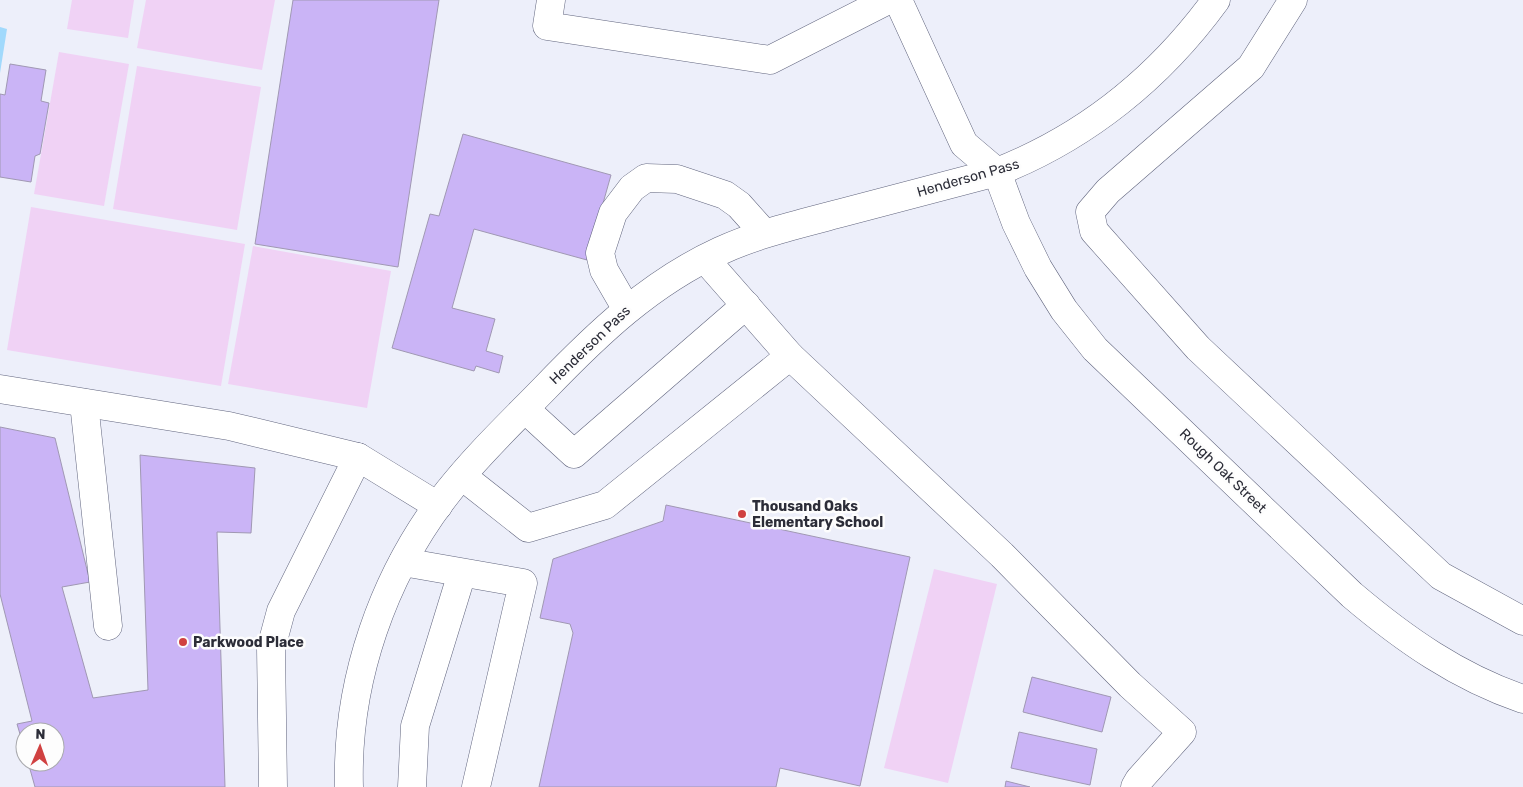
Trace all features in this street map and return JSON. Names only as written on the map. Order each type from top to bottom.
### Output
[{"type":"street","points":[[551,0],[547,26],[770,60],[888,0]]},
{"type":"street","points":[[898,0],[964,144],[997,172]]},
{"type":"street","name":"Henderson Pass","points":[[348,787],[352,719],[361,670],[376,622],[403,562],[419,532],[462,476],[524,409],[626,308],[675,275],[705,259],[764,233],[997,172],[1026,161],[1070,137],[1112,108],[1162,64],[1185,40],[1216,0]]},
{"type":"street","points":[[1293,0],[1252,67],[1108,191],[1090,212],[1094,231],[1198,348],[1441,576],[1523,621]]},
{"type":"street","name":"Rough Oak Street","points":[[997,172],[1016,223],[1038,268],[1064,310],[1095,349],[1352,595],[1390,627],[1431,656],[1457,670],[1523,699]]},
{"type":"street","points":[[626,308],[604,270],[600,253],[613,213],[632,188],[646,178],[677,179],[725,195],[739,205],[764,233]]},
{"type":"street","points":[[705,259],[790,356],[1002,555],[1130,685],[1182,732],[1135,787]]},
{"type":"street","points":[[524,409],[574,454],[746,305]]},
{"type":"street","points":[[462,476],[528,528],[605,505],[790,356]]},
{"type":"street","points":[[0,389],[229,426],[358,457],[438,506]]},
{"type":"street","points":[[84,403],[108,626]]},
{"type":"street","points":[[273,787],[271,648],[278,620],[358,457]]},
{"type":"street","points":[[403,562],[523,583],[476,787]]},
{"type":"street","points":[[413,776],[415,726],[462,573]]},
{"type":"shaded area","points":[[72,0],[134,0],[128,38],[67,29]]},
{"type":"shaded area","points":[[146,0],[275,0],[262,70],[137,48]]},
{"type":"shaded area","points":[[59,52],[129,64],[104,206],[34,194]]},
{"type":"shaded area","points":[[137,66],[261,87],[237,230],[113,209]]},
{"type":"shaded area","points":[[31,207],[245,244],[221,386],[7,350]]},
{"type":"shaded area","points":[[253,246],[391,271],[367,408],[228,384]]},
{"type":"shaded area","points":[[934,569],[997,584],[948,783],[884,768]]},
{"type":"water","points":[[0,27],[7,29],[0,73]]},
{"type":"building","points":[[293,0],[439,0],[398,267],[255,244]]},
{"type":"building","points":[[10,64],[46,70],[41,101],[49,103],[40,154],[35,156],[31,182],[0,177],[0,94],[5,95]]},
{"type":"building","points":[[463,134],[611,175],[587,260],[474,229],[452,308],[495,319],[486,351],[503,356],[499,373],[476,366],[474,371],[392,348],[430,214],[439,216]]},
{"type":"building","name":"Parkwood Place","points":[[0,427],[55,438],[90,582],[62,587],[93,698],[148,690],[140,455],[255,468],[251,533],[217,532],[225,787],[35,787],[31,772],[65,772],[65,722],[27,722],[32,721],[0,594]]},
{"type":"building","points":[[666,505],[910,557],[860,786],[780,768],[776,787],[539,787],[573,633],[570,624],[540,618],[553,559],[663,521]]},
{"type":"building","points":[[1032,677],[1111,697],[1102,732],[1023,712]]},
{"type":"building","points":[[1019,732],[1097,749],[1090,785],[1011,768]]},
{"type":"building","points":[[1006,781],[1030,787],[1005,787]]},
{"type":"place","name":"Thousand Oaks Elementary School","points":[[742,514]]},
{"type":"place","name":"Parkwood Place","points":[[183,642]]}]
